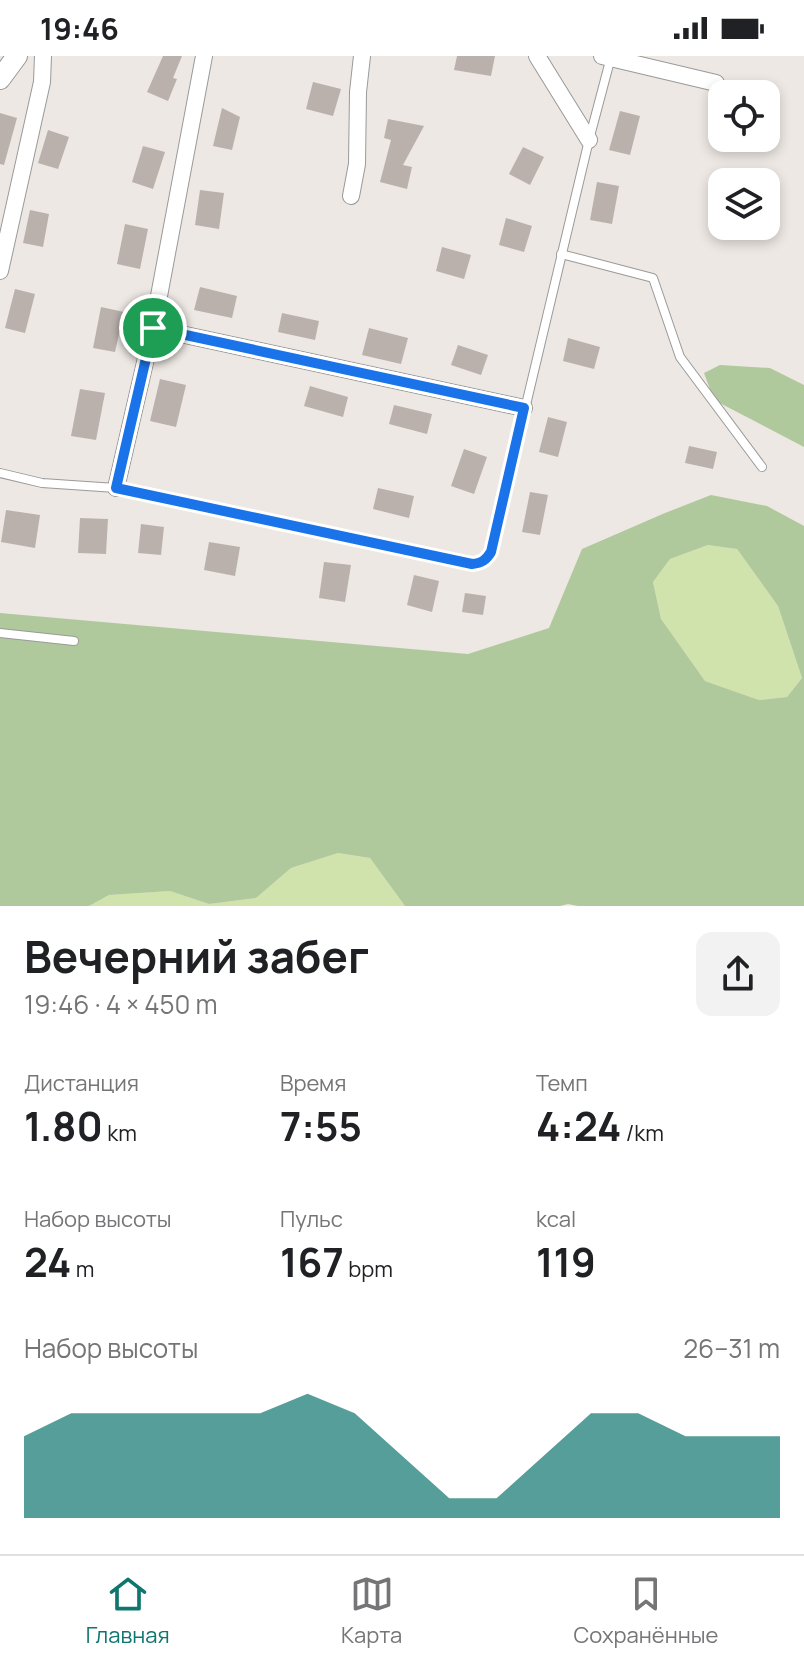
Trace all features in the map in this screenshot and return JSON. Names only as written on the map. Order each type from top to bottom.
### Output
[{"type":"street","points":[[0,79],[17,56]]},
{"type":"street","points":[[0,271],[42,82],[43,56]]},
{"type":"street","points":[[116,488],[153,328],[204,56]]},
{"type":"street","points":[[351,196],[357,164],[362,56]]},
{"type":"street","points":[[537,56],[589,140]]},
{"type":"street","points":[[608,57],[708,81]]},
{"type":"street","points":[[153,328],[524,408]]},
{"type":"lane","points":[[0,473],[42,483],[116,488],[472,564],[487,559],[608,57]]},
{"type":"lane","points":[[561,254],[653,278],[680,357],[762,467]]},
{"type":"lane","points":[[0,633],[74,641]]},
{"type":"green space","points":[[720,365],[770,368],[804,385],[804,447],[714,400],[704,373]]},
{"type":"green space","points":[[711,495],[767,506],[804,526],[804,906],[405,906],[370,858],[338,853],[291,868],[256,898],[209,904],[170,891],[109,895],[89,906],[0,906],[0,613],[468,654],[549,628],[582,549]],"holes":[[[708,545],[737,549],[778,606],[802,678],[787,697],[759,700],[705,681],[661,619],[653,582],[670,559]]]},
{"type":"green space","points":[[708,545],[737,549],[778,606],[802,678],[787,697],[759,700],[705,681],[661,620],[653,582],[670,559]]},
{"type":"green space","points":[[338,853],[370,858],[405,906],[89,906],[109,895],[170,891],[209,904],[256,898],[291,868]]},
{"type":"building","points":[[163,56],[182,56],[168,101],[147,92]]},
{"type":"building","points":[[457,56],[495,56],[491,76],[454,70]]},
{"type":"building","points":[[313,82],[341,89],[333,116],[306,109]]},
{"type":"building","points":[[222,108],[240,117],[232,150],[213,146]]},
{"type":"building","points":[[620,111],[640,116],[630,155],[609,150]]},
{"type":"building","points":[[0,113],[17,118],[4,165],[0,164]]},
{"type":"building","points":[[388,119],[424,126],[403,165],[412,167],[407,189],[380,182],[391,140],[384,138]]},
{"type":"building","points":[[48,130],[69,137],[58,169],[38,163]]},
{"type":"building","points":[[143,146],[165,152],[153,189],[132,182]]},
{"type":"building","points":[[523,147],[544,157],[530,185],[509,174]]},
{"type":"building","points":[[597,182],[619,186],[612,224],[590,220]]},
{"type":"building","points":[[200,190],[224,193],[219,229],[195,225]]},
{"type":"building","points":[[30,210],[49,214],[43,247],[23,243]]},
{"type":"building","points":[[506,218],[532,226],[524,252],[499,245]]},
{"type":"building","points":[[125,224],[148,229],[140,269],[117,264]]},
{"type":"building","points":[[442,247],[471,255],[464,279],[436,271]]},
{"type":"building","points":[[200,287],[237,296],[232,318],[194,310]]},
{"type":"building","points":[[15,289],[35,294],[25,333],[5,328]]},
{"type":"building","points":[[101,307],[124,312],[115,352],[93,348]]},
{"type":"building","points":[[282,313],[319,321],[315,340],[278,332]]},
{"type":"building","points":[[369,328],[408,338],[401,364],[362,355]]},
{"type":"building","points":[[568,338],[600,347],[594,369],[563,361]]},
{"type":"building","points":[[458,345],[488,355],[481,375],[451,365]]},
{"type":"building","points":[[160,379],[186,385],[176,427],[150,421]]},
{"type":"building","points":[[310,386],[348,397],[343,417],[304,406]]},
{"type":"building","points":[[80,389],[105,393],[96,440],[71,436]]},
{"type":"building","points":[[394,405],[432,414],[427,434],[389,424]]},
{"type":"building","points":[[548,417],[567,422],[558,457],[539,452]]},
{"type":"building","points":[[689,446],[717,452],[713,469],[685,463]]},
{"type":"building","points":[[464,449],[487,457],[474,494],[451,486]]},
{"type":"building","points":[[378,488],[414,496],[409,518],[373,509]]},
{"type":"building","points":[[530,492],[548,495],[540,535],[522,532]]},
{"type":"building","points":[[6,510],[40,515],[35,548],[1,542]]},
{"type":"building","points":[[80,518],[108,519],[106,554],[78,553]]},
{"type":"building","points":[[141,524],[164,527],[161,555],[138,553]]},
{"type":"building","points":[[209,542],[240,547],[235,576],[204,570]]},
{"type":"building","points":[[324,562],[351,565],[345,602],[319,598]]},
{"type":"building","points":[[414,575],[439,581],[432,612],[407,605]]},
{"type":"building","points":[[465,593],[486,596],[483,615],[462,612]]},
{"type":"route","points":[[153,328],[524,408],[487,559],[472,564],[116,488],[153,328]]}]
